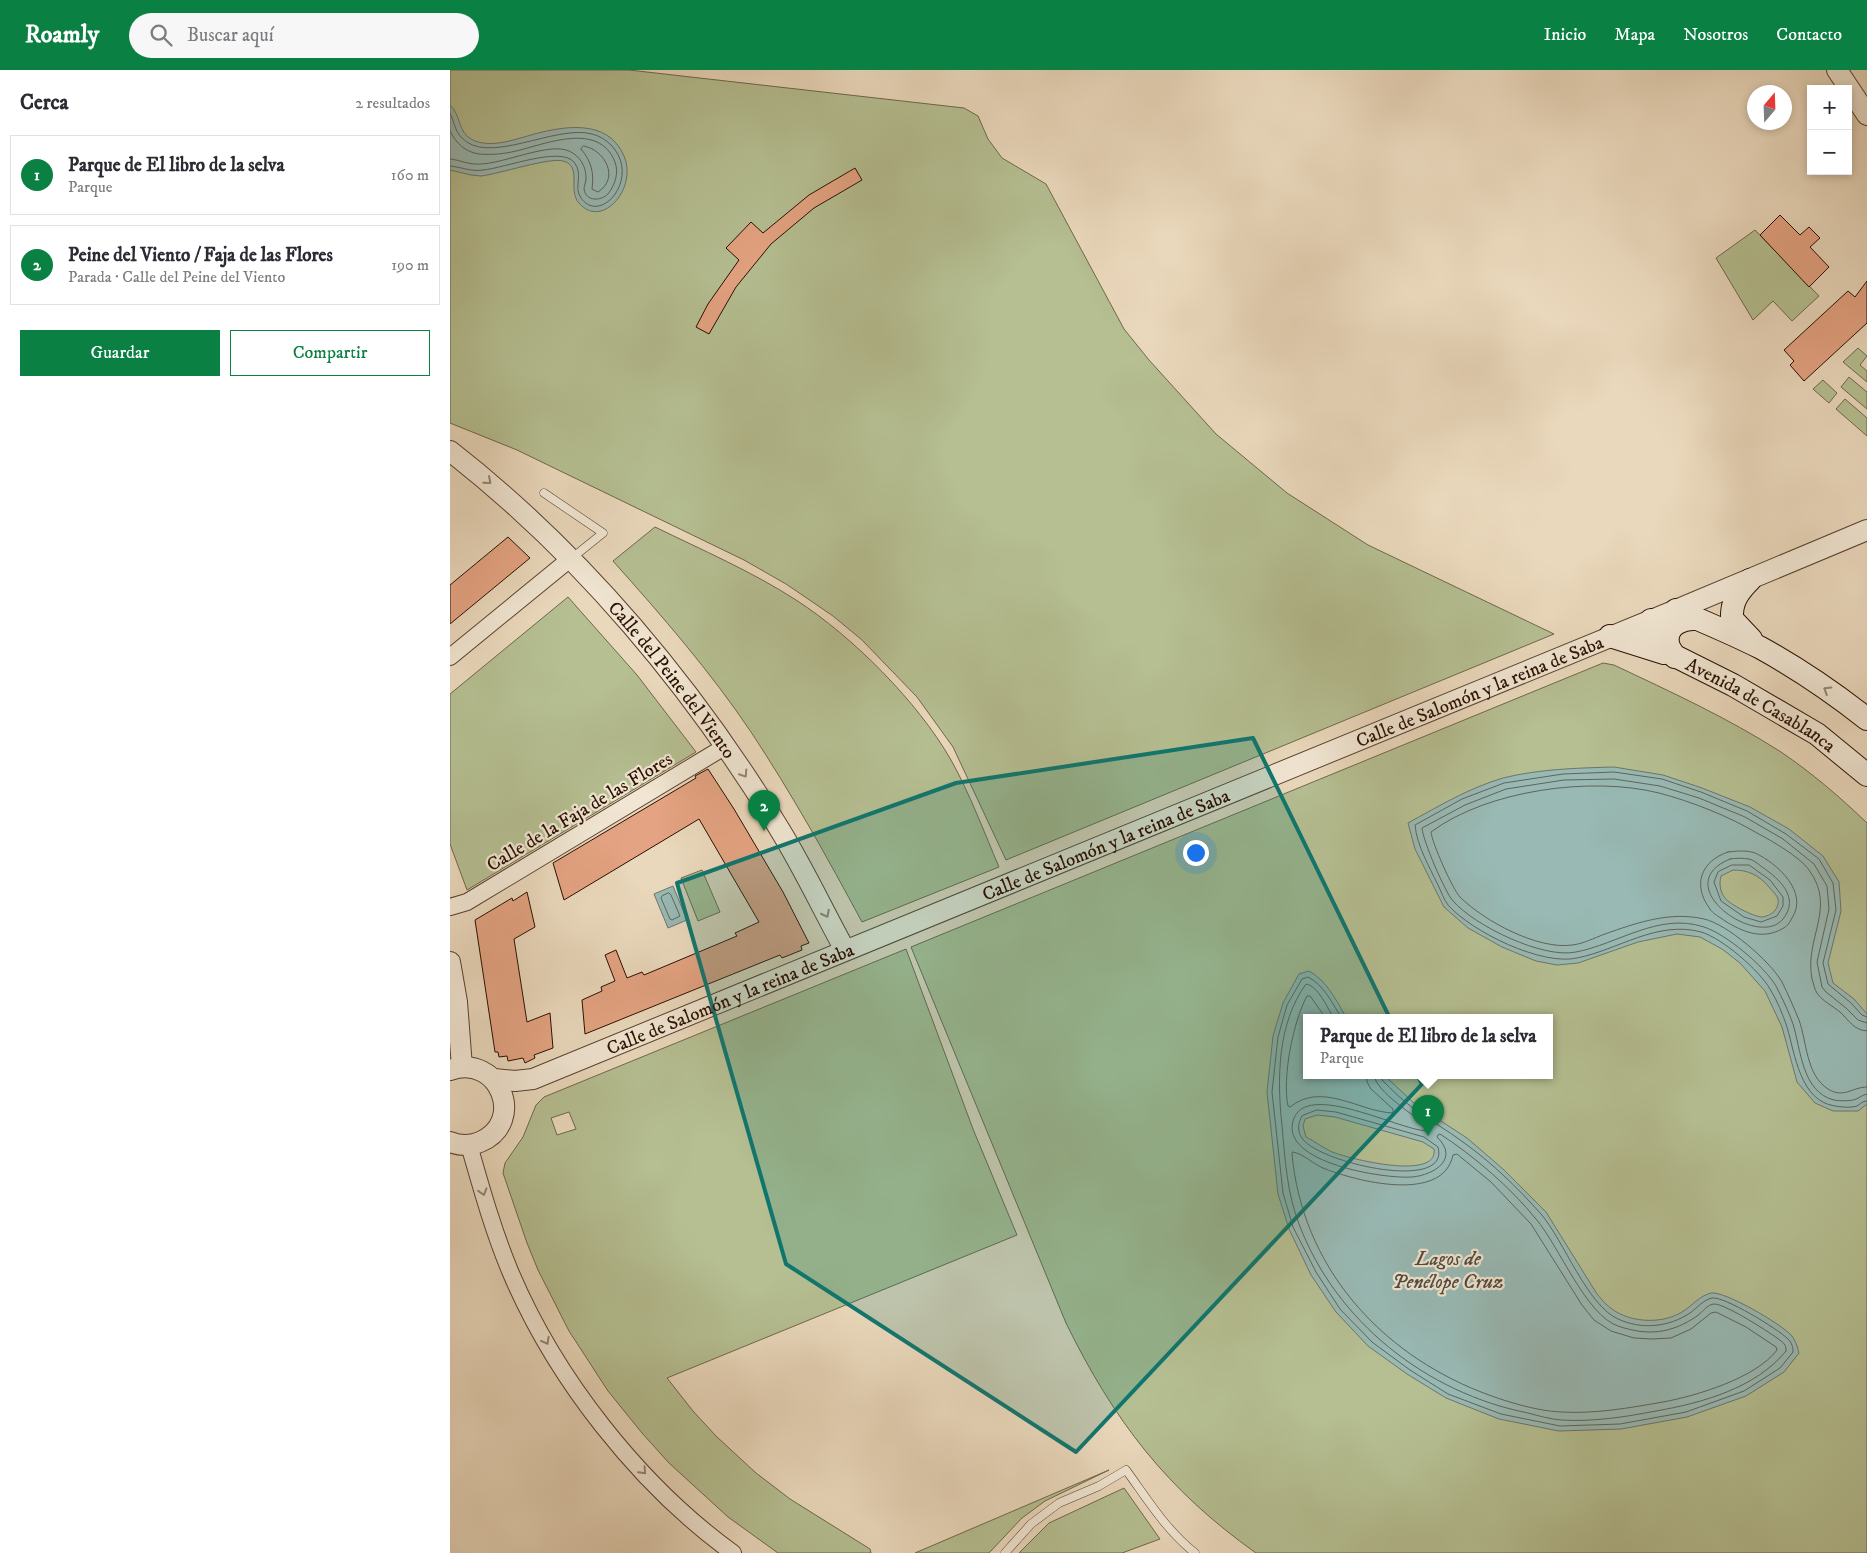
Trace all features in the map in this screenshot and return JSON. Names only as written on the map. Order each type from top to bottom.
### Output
[{"type":"main road","points":[[1750,580],[1735,599],[1732,619],[1738,627],[1763,649]]},
{"type":"main road","points":[[1676,610],[1763,649],[1842,700],[1867,719]]},
{"type":"main road","points":[[1675,657],[1667,644],[1668,635],[1672,627],[1679,621],[1688,618],[1697,619]]},
{"type":"main road","points":[[1651,620],[1649,628],[1650,640],[1656,646],[1675,657]]},
{"type":"main road","points":[[1610,636],[1675,657]]},
{"type":"main road","name":"Avenida de Casablanca","points":[[1675,657],[1733,684],[1817,734],[1867,775]]},
{"type":"street","points":[[1837,70],[1867,115]]},
{"type":"street","name":"Calle del Peine del Viento","points":[[450,451],[502,494],[570,559],[627,620],[682,687],[726,746],[781,832],[845,950]]},
{"type":"street","name":"Calle de Salomón y la reina de Saba","points":[[494,1079],[515,1081],[533,1079],[1750,580],[1867,530]]},
{"type":"street","points":[[450,658],[570,559]]},
{"type":"street","name":"Calle de la Faja de las Flores","points":[[450,907],[467,902],[726,746]]},
{"type":"street","points":[[450,962],[457,1002],[456,1068],[479,1070],[494,1079],[502,1093],[504,1108],[500,1124],[491,1136],[477,1143],[460,1143],[511,1272],[555,1359],[591,1411],[643,1472],[682,1511],[711,1537],[733,1553]]},
{"type":"street","name":"Calle de Salomón y la reina de Saba","points":[[504,1108],[533,1079]]},
{"type":"lane","points":[[544,493],[602,533],[570,559]]},
{"type":"lane","points":[[1005,1553],[1031,1524],[1059,1503],[1099,1486],[1126,1470],[1166,1525],[1179,1540],[1195,1553]]},
{"type":"highlighted area","points":[[1253,738],[1422,1084],[1076,1452],[786,1264],[677,883],[956,783]]},
{"type":"green space","points":[[450,70],[629,70],[964,108],[978,116],[988,139],[1002,158],[1046,184],[1124,329],[1149,360],[1216,434],[1287,493],[1368,545],[1554,634],[1006,860],[953,747],[917,697],[862,640],[833,616],[786,584],[744,560],[517,450],[450,423]]},
{"type":"green space","points":[[1755,230],[1819,296],[1792,321],[1773,301],[1753,320],[1716,258]]},
{"type":"green space","points":[[1858,348],[1867,356],[1860,365],[1867,371],[1867,382],[1843,362]]},
{"type":"green space","points":[[1849,377],[1867,392],[1867,409],[1841,387]]},
{"type":"green space","points":[[1823,380],[1837,393],[1829,403],[1813,389]]},
{"type":"green space","points":[[1845,399],[1867,418],[1867,436],[1836,409]]},
{"type":"green space","points":[[655,527],[779,589],[817,615],[861,651],[902,693],[937,738],[951,760],[971,800],[999,867],[862,922],[809,826],[751,732],[702,666],[613,561]]},
{"type":"green space","points":[[568,597],[637,675],[696,752],[467,890],[450,844],[450,694]]},
{"type":"green space","points":[[1603,663],[1614,665],[1699,706],[1781,752],[1804,768],[1867,823],[1867,1553],[1256,1553],[1224,1529],[1196,1504],[1169,1478],[1146,1451],[1103,1391],[1066,1323],[911,947]]},
{"type":"green space","points":[[702,870],[720,912],[698,921],[681,878]]},
{"type":"green space","points":[[906,949],[973,1129],[1017,1235],[667,1378],[716,1436],[756,1473],[790,1499],[870,1549],[871,1553],[778,1553],[728,1517],[669,1463],[608,1391],[569,1331],[538,1270],[503,1173],[505,1163],[523,1137],[536,1105],[544,1097]],"holes":[[[569,1112],[576,1129],[557,1135],[551,1118]]]},
{"type":"green space","points":[[1109,1470],[1045,1501],[1022,1518],[989,1553],[915,1553]]},
{"type":"green space","points":[[1124,1488],[1160,1539],[1122,1553],[1019,1553],[1049,1523]]},
{"type":"water","points":[[450,105],[454,109],[467,136],[478,142],[501,143],[557,129],[570,128],[596,130],[607,135],[617,144],[624,156],[627,168],[626,181],[622,192],[615,202],[607,208],[598,212],[588,210],[576,198],[572,168],[563,161],[556,160],[481,176],[450,170]]},
{"type":"water","points":[[1614,767],[1663,775],[1750,807],[1789,829],[1823,856],[1839,882],[1841,911],[1828,963],[1833,983],[1854,999],[1867,1014],[1867,1104],[1858,1111],[1833,1111],[1815,1103],[1797,1082],[1782,1027],[1765,991],[1740,963],[1722,949],[1700,937],[1677,934],[1638,942],[1578,963],[1557,965],[1536,961],[1502,947],[1468,928],[1444,907],[1415,849],[1408,823],[1466,792],[1503,778],[1544,771]],"holes":[[[1733,870],[1757,876],[1776,894],[1778,906],[1772,914],[1762,917],[1753,915],[1727,901],[1720,887],[1721,876]]]},
{"type":"water","points":[[673,886],[687,920],[668,928],[654,894]]},
{"type":"water","name":"Lagos de Penélope Cruz","points":[[1309,971],[1321,980],[1344,1014],[1303,1014],[1303,1079],[1388,1079],[1415,1104],[1467,1138],[1503,1169],[1546,1212],[1597,1294],[1615,1311],[1634,1319],[1664,1319],[1682,1312],[1707,1294],[1718,1294],[1752,1309],[1785,1330],[1794,1339],[1799,1353],[1784,1372],[1746,1396],[1687,1417],[1621,1429],[1559,1431],[1499,1419],[1446,1398],[1407,1374],[1368,1346],[1336,1312],[1311,1275],[1289,1229],[1278,1194],[1267,1092],[1273,1036],[1283,1003],[1299,974]],"holes":[[[1317,1115],[1335,1117],[1423,1142],[1434,1149],[1432,1159],[1422,1164],[1407,1166],[1390,1165],[1353,1158],[1330,1151],[1306,1137],[1303,1126],[1305,1119]]]},
{"type":"building","points":[[855,168],[862,180],[814,208],[771,244],[736,287],[709,334],[696,327],[708,304],[739,260],[726,248],[751,222],[763,233],[809,195]]},
{"type":"building","points":[[1780,215],[1800,235],[1809,227],[1820,238],[1810,247],[1829,267],[1809,287],[1760,235]]},
{"type":"building","points":[[1867,281],[1867,323],[1804,381],[1790,365],[1794,361],[1784,350],[1848,291],[1855,297]]},
{"type":"building","points":[[508,537],[530,558],[450,624],[450,585]]},
{"type":"building","points":[[708,769],[783,892],[809,943],[801,946],[802,950],[782,958],[780,955],[585,1034],[582,1000],[602,991],[601,987],[615,981],[605,955],[616,950],[627,978],[642,972],[644,975],[737,936],[735,933],[759,922],[699,819],[564,900],[553,863]]},
{"type":"building","points":[[527,892],[535,927],[514,939],[527,1022],[550,1013],[553,1048],[534,1055],[535,1058],[525,1063],[523,1058],[508,1061],[507,1056],[499,1057],[498,1052],[495,1052],[475,920],[512,898],[513,901]]},
{"type":"place","name":"Peine del Viento / Faja de las Flores","points":[[764,831]]},
{"type":"place","name":"Parque de El libro de la selva","points":[[1428,1136]]}]
